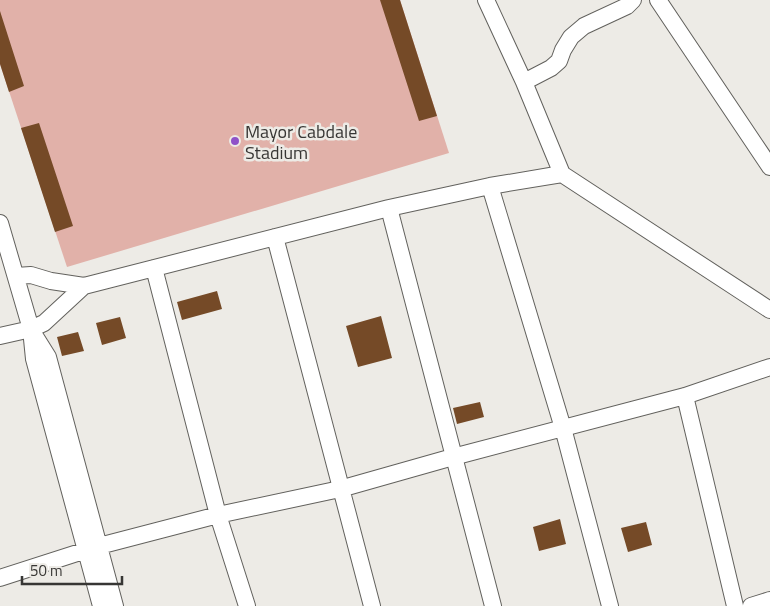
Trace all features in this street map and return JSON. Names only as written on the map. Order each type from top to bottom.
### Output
[{"type":"street","points":[[486,0],[524,82],[562,174],[770,310]]},
{"type":"street","points":[[524,82],[551,68],[560,61],[563,50],[571,37],[584,26],[626,6],[633,0]]},
{"type":"street","points":[[658,0],[770,167]]},
{"type":"street","points":[[16,276],[31,275],[51,281],[84,286],[389,208],[490,186],[562,174]]},
{"type":"street","points":[[490,186],[563,428],[610,606]]},
{"type":"street","points":[[389,208],[493,606]]},
{"type":"street","points":[[0,223],[30,328],[34,359],[93,548],[115,606]]},
{"type":"street","points":[[275,237],[372,606]]},
{"type":"street","points":[[154,268],[218,515],[247,606]]},
{"type":"street","points":[[0,336],[44,322],[84,286]]},
{"type":"street","points":[[0,578],[93,548],[218,515],[340,489],[685,396],[770,367]]},
{"type":"street","points":[[685,396],[735,606]]},
{"type":"street","points":[[93,548],[101,606]]},
{"type":"street","points":[[750,606],[770,600]]},
{"type":"shaded area","name":"Mayor Cabdale Stadium","points":[[0,0],[400,0],[449,153],[67,267],[0,64]]},
{"type":"building","points":[[380,0],[400,0],[437,116],[419,121]]},
{"type":"building","points":[[0,11],[24,86],[9,92],[0,64]]},
{"type":"building","points":[[39,123],[73,226],[55,232],[21,128]]},
{"type":"building","points":[[217,291],[222,309],[182,320],[177,302]]},
{"type":"building","points":[[381,316],[392,358],[358,367],[346,326]]},
{"type":"building","points":[[120,317],[126,338],[102,345],[96,323]]},
{"type":"building","points":[[78,332],[84,351],[62,356],[57,337]]},
{"type":"building","points":[[480,402],[484,417],[457,424],[453,408]]},
{"type":"building","points":[[560,519],[566,544],[539,551],[533,527]]},
{"type":"building","points":[[646,522],[652,545],[628,552],[621,528]]},
{"type":"place","name":"Mayor Cabdale Stadium","points":[[235,141]]}]
